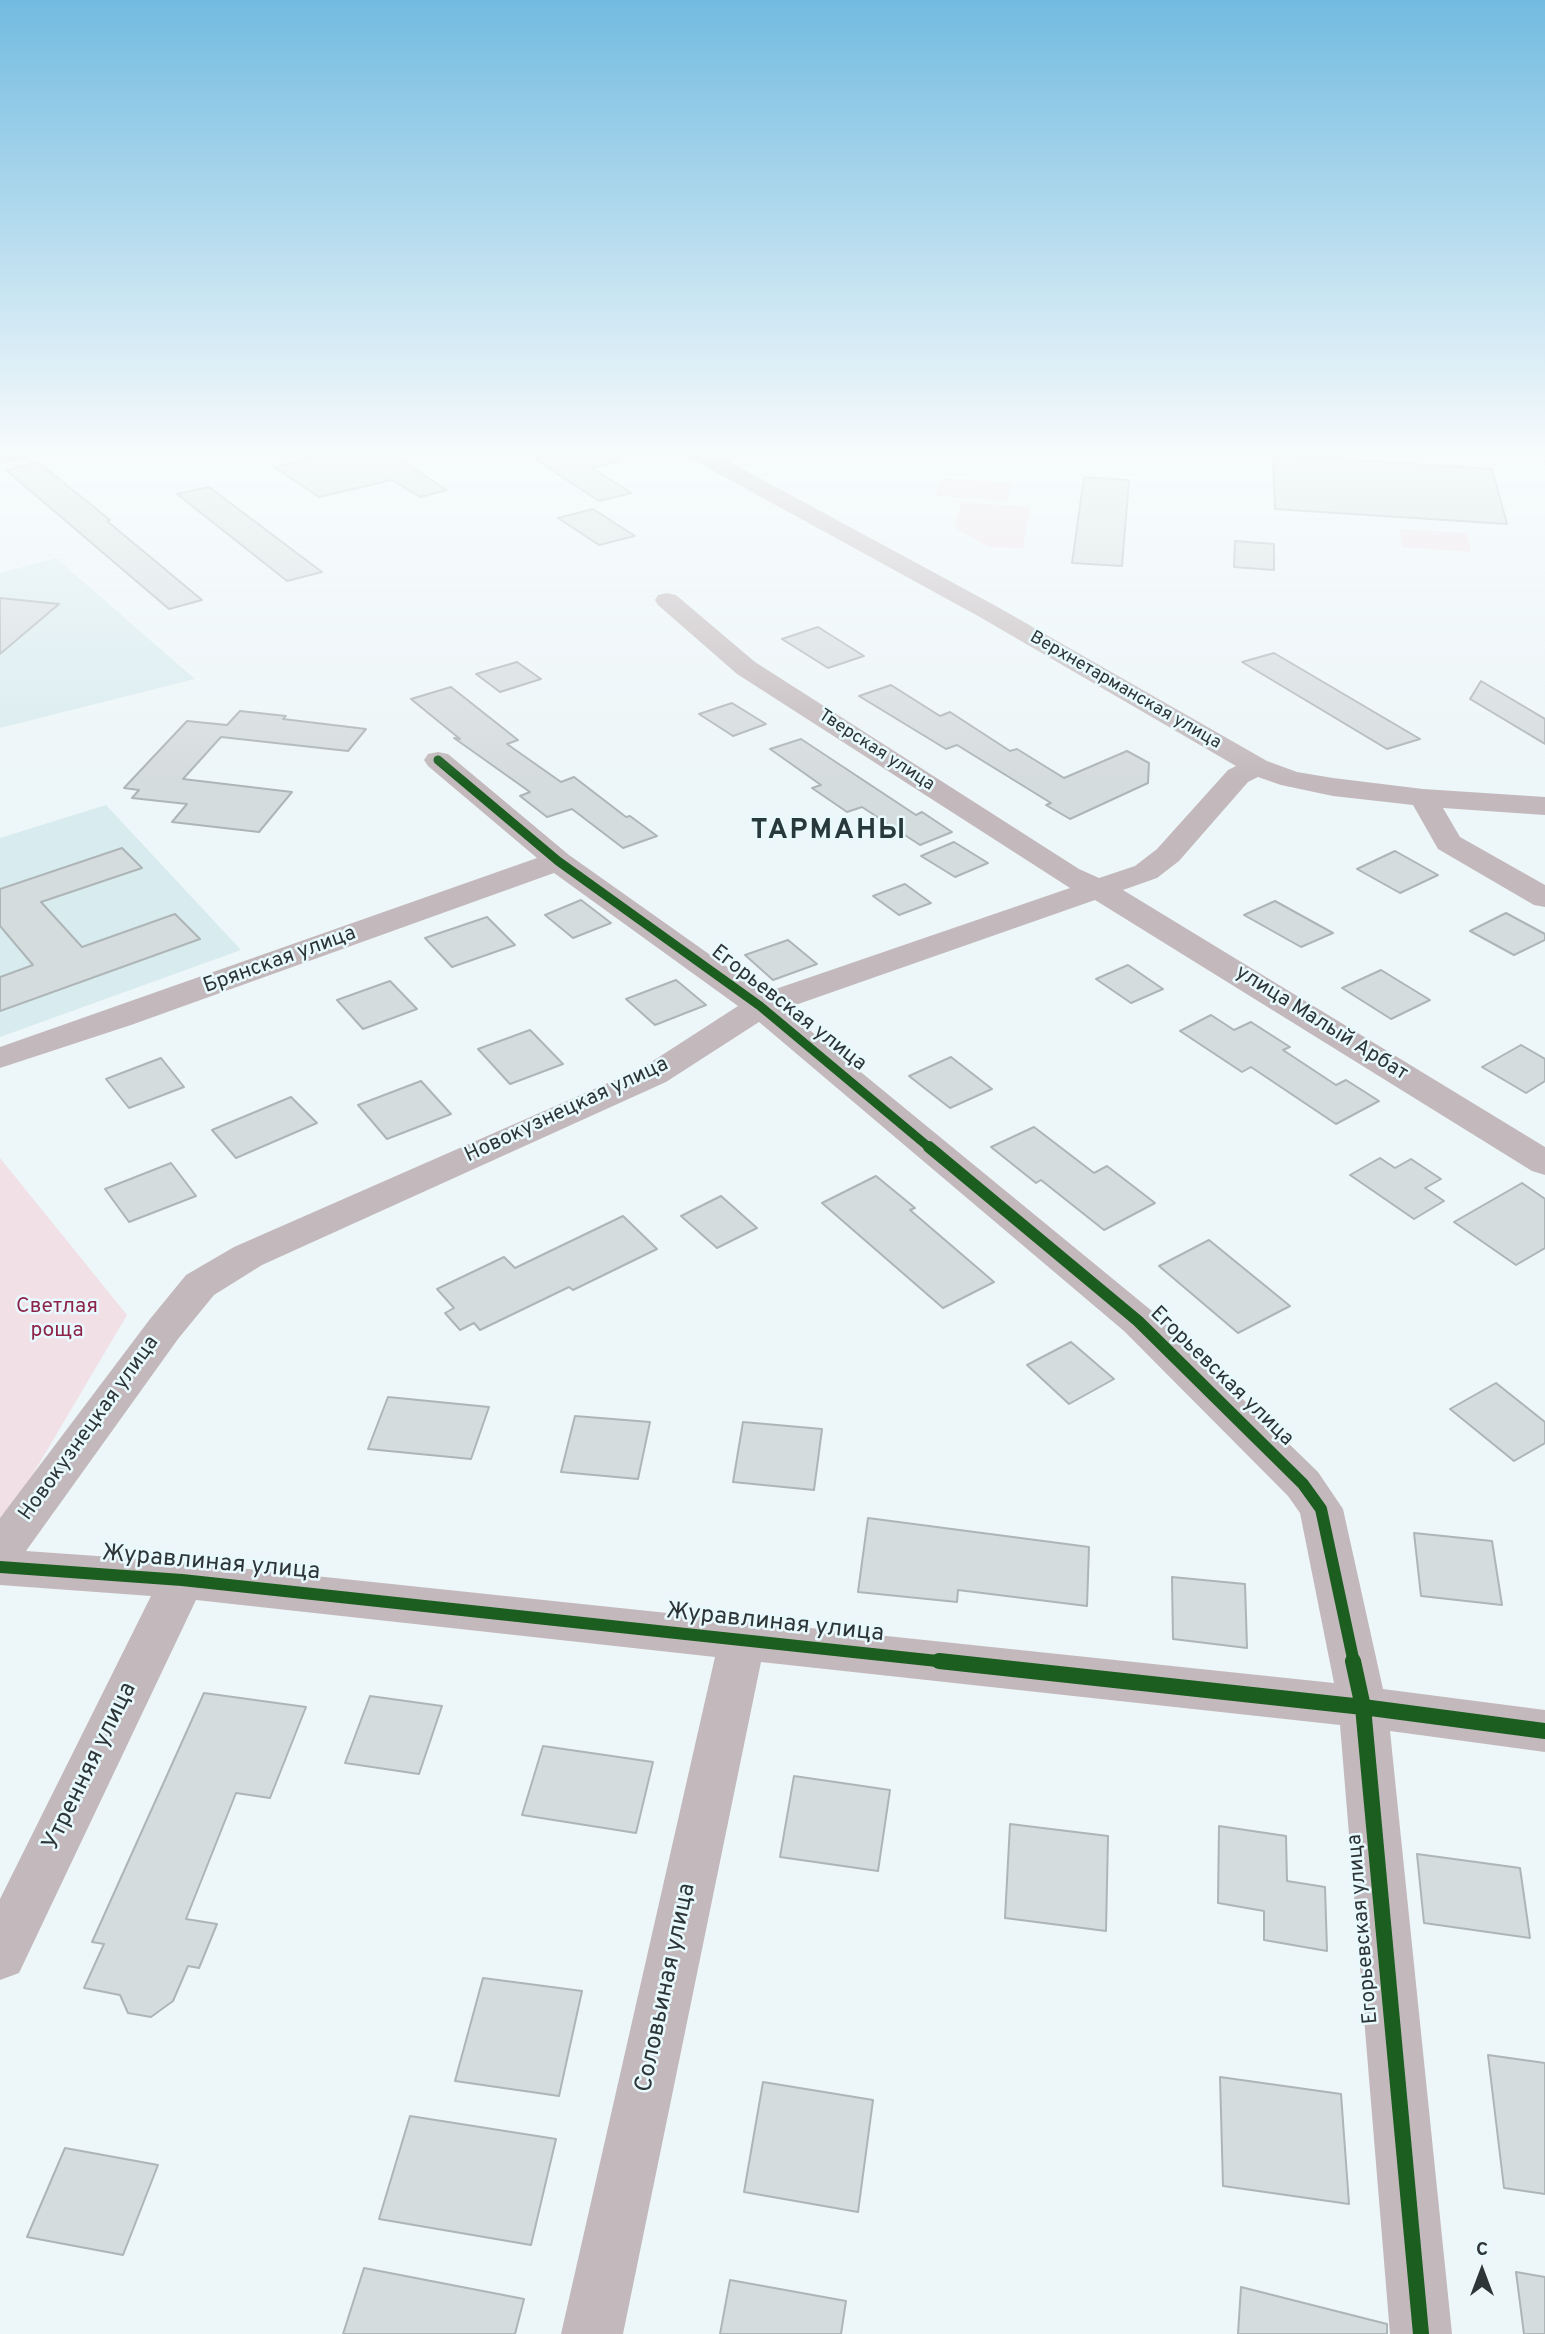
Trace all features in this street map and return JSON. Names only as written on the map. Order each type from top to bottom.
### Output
[{"type":"street","name":"Верхнетарманская улица","points":[[897,562],[1257,767],[1292,779],[1333,787],[1423,798],[1545,806]]},
{"type":"street","name":"Тверская улица","points":[[667,600],[746,668],[1094,889]]},
{"type":"street","name":"Егорьевская улица","points":[[438,760],[558,861],[760,1006],[1138,1321],[1303,1484],[1321,1509],[1363,1707],[1421,2334]]},
{"type":"street","name":"Новокузнецкая улица","points":[[0,1552],[164,1329],[200,1285],[248,1256],[654,1074],[760,1006],[1146,872],[1168,855],[1191,831],[1238,776],[1257,767]]},
{"type":"street","points":[[1423,798],[1449,844],[1545,898]]},
{"type":"street","name":"Брянская улица","points":[[0,1058],[558,861]]},
{"type":"street","name":"улица Малый Арбат","points":[[1094,889],[1125,903],[1545,1163]]},
{"type":"street","name":"Журавлиная улица","points":[[0,1567],[182,1580],[1363,1707],[1545,1731]]},
{"type":"street","name":"Утренняя улица","points":[[0,1955],[182,1580]]},
{"type":"street","name":"Соловьиная улица","points":[[592,2334],[742,1642]]},
{"type":"shaded area","points":[[41,562],[61,562],[195,679],[0,728],[0,573]]},
{"type":"shaded area","points":[[106,805],[241,950],[0,1037],[0,838]]},
{"type":"green space","name":"Светлая роща","points":[[0,1158],[127,1315],[4,1523],[0,1523]]},
{"type":"building","points":[[114,562],[156,562],[202,600],[169,609]]},
{"type":"building","points":[[263,562],[309,562],[322,572],[287,581]]},
{"type":"building","points":[[1072,562],[1122,562],[1122,566]]},
{"type":"building","points":[[1234,562],[1274,562],[1274,570],[1234,567]]},
{"type":"building","points":[[0,598],[59,604],[0,654]]},
{"type":"building","points":[[818,627],[864,656],[828,668],[782,639]]},
{"type":"building","points":[[1274,653],[1420,739],[1387,749],[1242,662]]},
{"type":"building","points":[[517,662],[541,679],[500,692],[476,674]]},
{"type":"building","points":[[1481,681],[1545,719],[1545,744],[1470,699]]},
{"type":"building","points":[[891,685],[940,716],[950,712],[1010,751],[1017,749],[1064,778],[1127,751],[1149,763],[1148,783],[1070,819],[1046,805],[1051,803],[957,745],[946,749],[859,696]]},
{"type":"building","points":[[451,687],[518,740],[507,744],[561,782],[574,777],[626,817],[630,816],[657,836],[623,848],[572,809],[547,817],[520,796],[530,792],[454,738],[460,739],[411,699]]},
{"type":"building","points":[[732,703],[766,724],[733,736],[699,714]]},
{"type":"building","points":[[240,711],[366,729],[348,751],[221,737],[183,779],[292,792],[259,832],[172,822],[187,804],[132,798],[139,790],[124,788],[187,721],[227,725]]},
{"type":"building","points":[[801,739],[916,815],[922,812],[952,832],[920,845],[862,807],[847,812],[812,788],[821,785],[770,749]]},
{"type":"building","points":[[954,842],[988,863],[955,877],[921,856]]},
{"type":"building","points":[[122,848],[142,868],[41,902],[82,947],[175,914],[200,939],[0,1011],[0,977],[33,965],[0,926],[0,889]]},
{"type":"building","points":[[1395,851],[1438,875],[1400,893],[1357,869]]},
{"type":"building","points":[[905,884],[931,903],[899,915],[873,896]]},
{"type":"building","points":[[581,900],[611,923],[573,938],[545,915]]},
{"type":"building","points":[[1275,901],[1333,933],[1301,947],[1244,915]]},
{"type":"building","points":[[1506,913],[1545,934],[1545,940],[1514,955],[1470,931]]},
{"type":"building","points":[[487,917],[515,945],[452,967],[425,938]]},
{"type":"building","points":[[788,940],[817,964],[773,980],[745,955]]},
{"type":"building","points":[[1128,965],[1163,989],[1131,1003],[1096,979]]},
{"type":"building","points":[[1381,970],[1430,1000],[1391,1019],[1342,988]]},
{"type":"building","points":[[676,980],[706,1005],[655,1025],[626,999]]},
{"type":"building","points":[[390,981],[417,1009],[363,1029],[337,1000]]},
{"type":"building","points":[[1211,1015],[1234,1030],[1251,1022],[1290,1047],[1283,1050],[1336,1085],[1346,1080],[1379,1101],[1336,1124],[1251,1067],[1242,1072],[1180,1031]]},
{"type":"building","points":[[530,1030],[563,1064],[510,1084],[478,1049]]},
{"type":"building","points":[[1521,1045],[1545,1059],[1545,1081],[1526,1093],[1482,1067]]},
{"type":"building","points":[[951,1057],[992,1089],[950,1108],[909,1076]]},
{"type":"building","points":[[161,1058],[184,1087],[129,1108],[106,1079]]},
{"type":"building","points":[[421,1081],[451,1114],[387,1139],[358,1105]]},
{"type":"building","points":[[291,1097],[317,1123],[236,1158],[212,1130]]},
{"type":"building","points":[[1034,1127],[1094,1173],[1107,1166],[1155,1203],[1104,1230],[1041,1180],[1036,1183],[991,1147]]},
{"type":"building","points":[[1380,1158],[1395,1168],[1411,1159],[1441,1179],[1425,1188],[1444,1201],[1414,1219],[1350,1175]]},
{"type":"building","points":[[171,1163],[196,1196],[129,1222],[105,1189]]},
{"type":"building","points":[[876,1176],[915,1208],[910,1210],[994,1282],[943,1308],[822,1203]]},
{"type":"building","points":[[1522,1183],[1545,1199],[1545,1248],[1516,1265],[1454,1222]]},
{"type":"building","points":[[721,1196],[757,1228],[717,1248],[681,1216]]},
{"type":"building","points":[[623,1216],[657,1249],[573,1290],[569,1287],[480,1330],[474,1323],[460,1330],[445,1313],[454,1308],[437,1289],[504,1257],[515,1268]]},
{"type":"building","points":[[1209,1240],[1290,1306],[1238,1333],[1159,1266]]},
{"type":"building","points":[[1071,1342],[1114,1379],[1069,1404],[1027,1365]]},
{"type":"building","points":[[1496,1383],[1545,1422],[1545,1443],[1514,1461],[1450,1409]]},
{"type":"building","points":[[388,1397],[489,1407],[471,1459],[368,1449]]},
{"type":"building","points":[[575,1416],[650,1422],[638,1479],[561,1472]]},
{"type":"building","points":[[743,1422],[822,1429],[814,1490],[733,1482]]},
{"type":"building","points":[[868,1518],[1089,1547],[1087,1606],[958,1590],[957,1602],[858,1592]]},
{"type":"building","points":[[1414,1533],[1492,1541],[1502,1605],[1421,1596]]},
{"type":"building","points":[[1172,1577],[1245,1584],[1247,1648],[1173,1639]]},
{"type":"building","points":[[204,1693],[306,1707],[270,1798],[236,1793],[186,1919],[217,1924],[199,1968],[188,1966],[173,2001],[151,2017],[128,2013],[120,1995],[84,1988],[104,1944],[92,1942]]},
{"type":"building","points":[[370,1696],[442,1706],[419,1774],[345,1763]]},
{"type":"building","points":[[543,1746],[653,1762],[636,1833],[522,1815]]},
{"type":"building","points":[[794,1776],[890,1790],[878,1871],[780,1857]]},
{"type":"building","points":[[1010,1824],[1108,1836],[1106,1931],[1005,1918]]},
{"type":"building","points":[[1219,1826],[1286,1836],[1287,1881],[1325,1887],[1327,1951],[1264,1940],[1264,1911],[1218,1903]]},
{"type":"building","points":[[1417,1854],[1520,1868],[1530,1938],[1424,1923]]},
{"type":"building","points":[[483,1978],[582,1991],[559,2096],[455,2081]]},
{"type":"building","points":[[1488,2055],[1545,2063],[1545,2194],[1504,2188]]},
{"type":"building","points":[[1220,2077],[1341,2094],[1349,2204],[1223,2186]]},
{"type":"building","points":[[763,2082],[873,2100],[858,2212],[744,2192]]},
{"type":"building","points":[[410,2116],[556,2139],[531,2245],[379,2219]]},
{"type":"building","points":[[65,2148],[158,2165],[123,2255],[27,2237]]},
{"type":"building","points":[[364,2268],[524,2299],[515,2334],[343,2334]]},
{"type":"building","points":[[1516,2272],[1545,2277],[1545,2334],[1524,2334]]},
{"type":"building","points":[[730,2280],[846,2301],[841,2334],[720,2334]]},
{"type":"building","points":[[1241,2287],[1387,2324],[1387,2334],[1238,2334]]},
{"type":"cycle path","points":[[438,760],[558,861],[760,1006],[1138,1321],[1303,1484],[1321,1509],[1363,1707],[1421,2334]]},
{"type":"cycle path","points":[[0,1567],[182,1580],[1363,1707],[1545,1731]]},
{"type":"district","name":"ТАРМАНЫ","points":[[829,832]]}]
